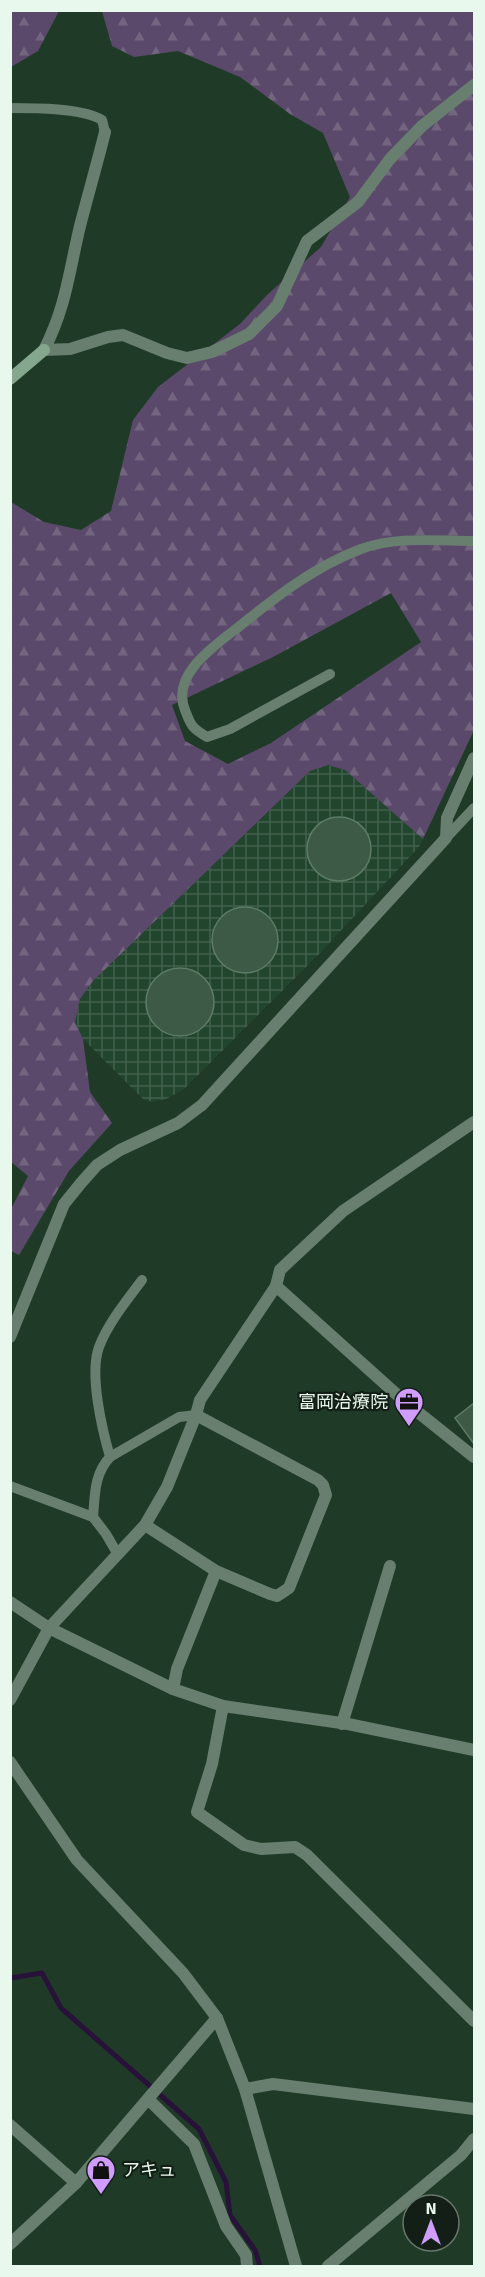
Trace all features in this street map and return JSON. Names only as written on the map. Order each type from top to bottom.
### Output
[{"type":"street","points":[[44,350],[70,350],[108,337],[123,335],[167,353],[187,358],[212,352],[249,334],[277,306],[307,242],[358,202],[390,159],[422,126],[474,85]]},
{"type":"street","points":[[10,378],[44,350],[58,324],[105,132]]},
{"type":"street","points":[[10,1336],[64,1204],[98,1166],[120,1150],[178,1123],[202,1105],[446,838],[447,818],[474,758]]},
{"type":"street","points":[[10,1700],[49,1628],[145,1525],[167,1487],[200,1400],[276,1286],[280,1270],[343,1211],[474,1122]]},
{"type":"street","points":[[276,1286],[404,1401],[474,1456]]},
{"type":"street","points":[[145,1525],[216,1572],[277,1596],[290,1588],[326,1490],[318,1480],[196,1415]]},
{"type":"street","points":[[342,1724],[390,1566]]},
{"type":"street","points":[[173,1689],[177,1669],[216,1572]]},
{"type":"street","points":[[10,1602],[49,1628],[173,1689],[223,1706],[342,1724],[474,1750]]},
{"type":"street","points":[[223,1706],[212,1764],[197,1812],[244,1845],[261,1849],[295,1847],[307,1855],[474,2021]]},
{"type":"street","points":[[10,1762],[77,1860],[183,1973],[217,2018],[245,2089],[296,2266]]},
{"type":"street","points":[[10,2244],[76,2182],[217,2018]]},
{"type":"street","points":[[245,2089],[273,2084],[474,2109]]},
{"type":"street","points":[[148,2099],[194,2144],[226,2226],[246,2254],[248,2266]]},
{"type":"street","points":[[10,2125],[76,2182]]},
{"type":"street","points":[[328,2266],[461,2155],[474,2139]]},
{"type":"lane","points":[[10,108],[45,108],[86,114],[102,120],[105,132]]},
{"type":"lane","points":[[330,674],[230,729],[207,737],[192,729],[181,701],[190,672],[202,656],[290,586],[362,549],[398,541],[474,541]]},
{"type":"lane","points":[[446,838],[474,808]]},
{"type":"lane","points":[[110,1457],[99,1412],[96,1382],[98,1352],[104,1335],[142,1280]]},
{"type":"lane","points":[[93,1517],[97,1480],[110,1457],[179,1417],[196,1415]]},
{"type":"lane","points":[[10,1486],[93,1517],[117,1554]]},
{"type":"shaded area","points":[[328,765],[345,770],[423,839],[419,847],[321,952],[183,1090],[166,1099],[152,1102],[143,1099],[83,1039],[75,1022],[80,999],[93,981],[310,771]]},
{"type":"green space","points":[[11,10],[59,11],[38,51],[11,67]]},
{"type":"green space","points":[[102,11],[474,11],[474,730],[423,839],[345,770],[328,765],[310,771],[93,981],[80,999],[75,1022],[83,1039],[90,1092],[112,1123],[69,1171],[19,1255],[11,1251],[11,1209],[28,1176],[10,1161],[11,502],[44,522],[81,530],[111,511],[133,420],[158,387],[240,324],[267,295],[321,247],[350,197],[323,133],[290,114],[240,77],[178,51],[134,57],[112,46]],"holes":[[[391,593],[421,642],[271,743],[228,764],[185,741],[172,705],[273,657]]]},
{"type":"building","points":[[333,817],[345,817],[362,826],[369,837],[371,849],[369,861],[362,872],[345,881],[333,881],[321,876],[312,867],[307,855],[307,843],[312,831],[321,822]]},
{"type":"building","points":[[238,907],[252,907],[264,912],[273,921],[278,940],[276,953],[269,964],[252,973],[238,973],[226,968],[217,959],[212,947],[212,933],[217,921],[226,912]]},
{"type":"building","points":[[180,968],[193,971],[204,978],[211,989],[214,1002],[211,1015],[204,1026],[193,1033],[180,1036],[167,1033],[156,1026],[149,1015],[146,1002],[149,989],[156,978],[167,971]]},
{"type":"building","points":[[474,1403],[474,1444],[455,1418]]},
{"type":"waterway","points":[[10,1978],[42,1973],[61,2008],[199,2129],[226,2182],[230,2215],[255,2250],[260,2266]]},
{"type":"place","name":"富岡治療院","points":[[409,1428]]},
{"type":"place","name":"アキュ","points":[[101,2196]]}]
